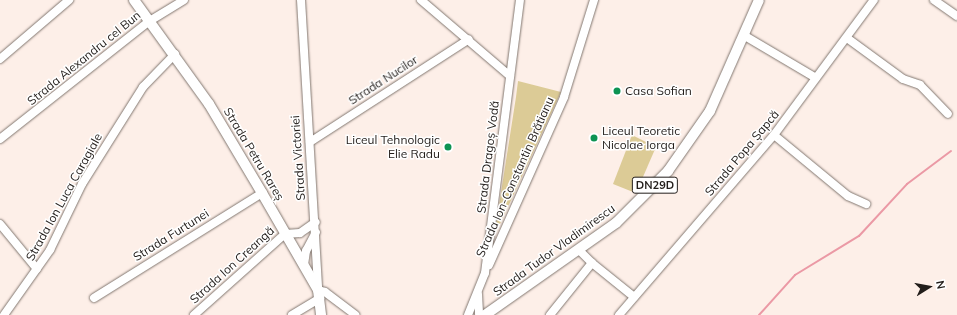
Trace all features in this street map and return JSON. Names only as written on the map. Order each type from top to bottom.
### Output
[{"type":"main road","name":"Strada Petru Rareș","points":[[134,0],[176,54],[209,104],[304,265],[319,294]]},
{"type":"main road","name":"Strada Tudor Vladimirescu","points":[[485,315],[616,223],[668,171],[710,111],[745,36],[759,0]]},
{"type":"main road","name":"Strada Victoriei","points":[[319,294],[321,315]]},
{"type":"street","points":[[0,59],[69,0]]},
{"type":"street","name":"Strada Alexandru cel Bun","points":[[0,139],[151,20],[184,0]]},
{"type":"street","name":"Strada Victoriei","points":[[301,0],[316,222],[319,294]]},
{"type":"street","points":[[421,0],[469,39],[510,76]]},
{"type":"street","name":"Strada Dragoș Vodă","points":[[468,315],[485,273],[520,0]]},
{"type":"street","name":"Strada Ion-Constantin Brătianu","points":[[485,273],[564,97],[594,0]]},
{"type":"street","name":"Strada Popa Șapcă","points":[[619,315],[774,135],[874,0]]},
{"type":"street","points":[[934,0],[957,16]]},
{"type":"street","points":[[745,36],[816,78]]},
{"type":"street","points":[[847,38],[903,79],[920,85],[948,114]]},
{"type":"street","name":"Strada Nucilor","points":[[310,142],[469,39]]},
{"type":"street","name":"Strada Ion Luca Caragiale","points":[[4,315],[50,250],[82,184],[143,87],[176,54]]},
{"type":"street","points":[[774,135],[848,196],[866,204]]},
{"type":"street","name":"Strada Furtunei","points":[[94,298],[262,193]]},
{"type":"street","points":[[285,234],[300,233],[316,222]]},
{"type":"street","points":[[0,224],[37,269]]},
{"type":"street","points":[[304,265],[306,251],[316,231]]},
{"type":"street","name":"Strada Ion Creangă","points":[[194,315],[285,234]]},
{"type":"street","points":[[579,250],[634,297]]},
{"type":"street","points":[[550,315],[592,262]]},
{"type":"street","points":[[478,291],[479,315]]},
{"type":"street","points":[[292,315],[319,294],[326,292],[355,315]]},
{"type":"shaded area","points":[[518,81],[561,92],[494,237],[516,97]]},
{"type":"shaded area","points":[[632,135],[656,147],[639,186],[633,192],[613,184]]},
{"type":"waterway","points":[[759,315],[795,275],[859,236],[907,184],[951,151]]},
{"type":"place","name":"Casa Sofian","points":[[617,91]]},
{"type":"place","name":"Liceul Teoretic Nicolae Iorga","points":[[594,138]]},
{"type":"place","name":"Liceul Tehnologic Elie Radu","points":[[448,147]]}]
